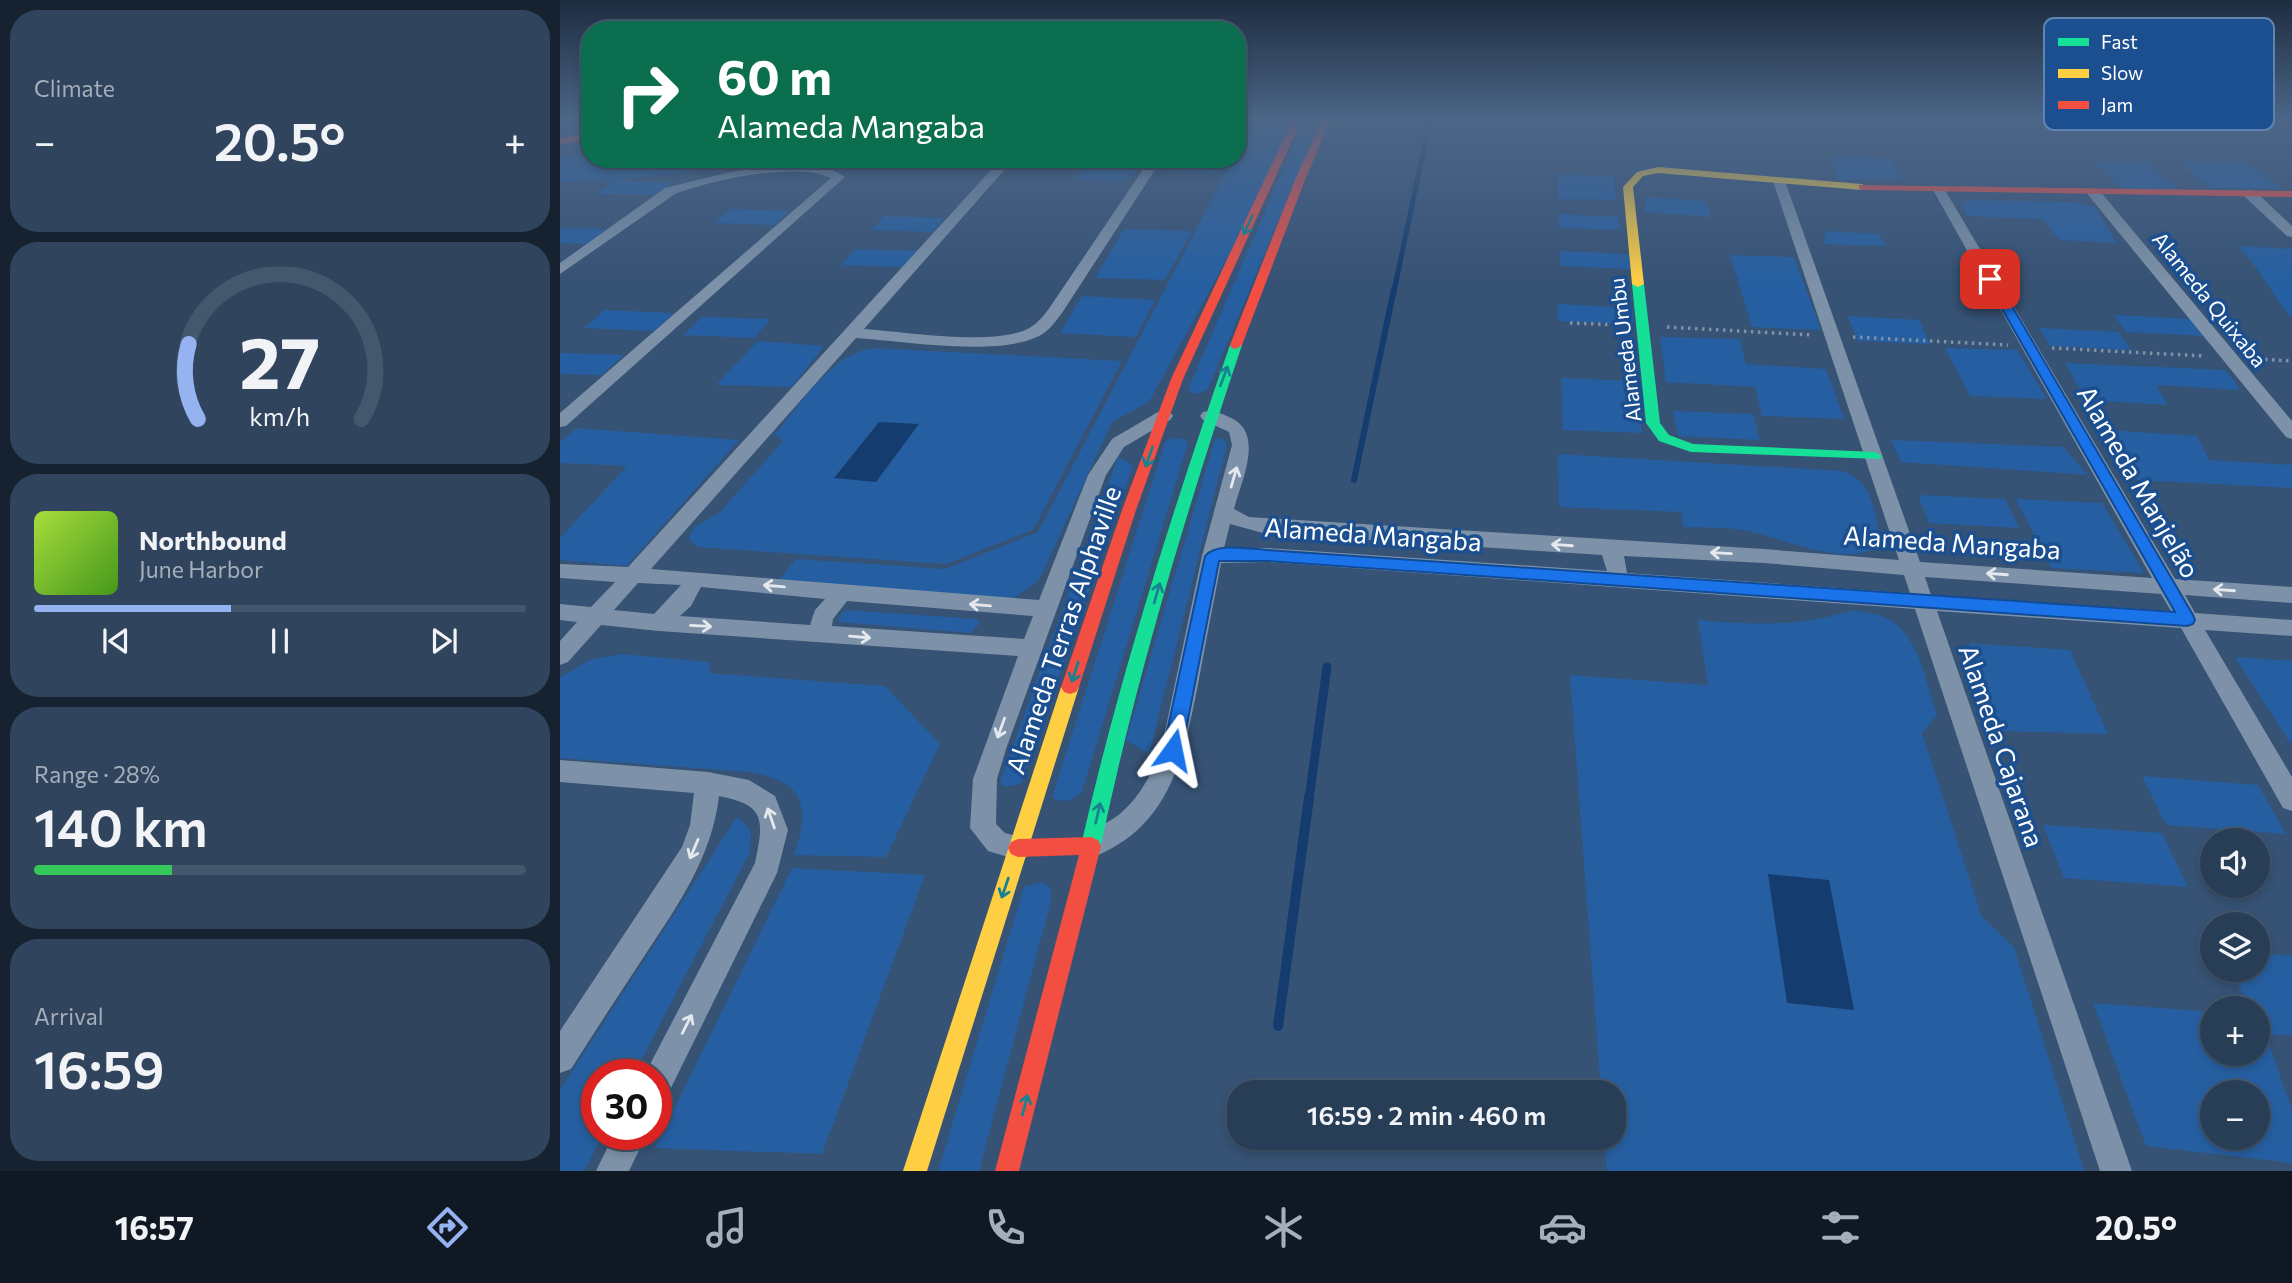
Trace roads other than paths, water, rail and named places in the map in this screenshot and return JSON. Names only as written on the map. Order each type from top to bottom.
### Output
[{"type":"street","points":[[560,270],[662,197],[686,184],[745,174]]},
{"type":"street","points":[[560,422],[839,177],[836,174]]},
{"type":"street","points":[[560,656],[995,174]]},
{"type":"street","points":[[853,333],[993,341],[1029,335],[1043,327],[1054,313],[1146,174]]},
{"type":"street","name":"Alameda Terras Alphaville","points":[[1007,1171],[1077,908],[1189,416],[1177,379],[1273,174]]},
{"type":"street","name":"Alameda Terras Alphaville","points":[[915,1171],[1129,510],[1189,416],[1303,174]]},
{"type":"street","name":"Alameda Umbu","points":[[1637,174],[1631,177],[1628,187],[1653,423],[1659,435],[1691,449],[1875,456]]},
{"type":"street","name":"Alameda Umbu","points":[[1703,174],[1779,181]]},
{"type":"street","points":[[1779,181],[1938,190],[2292,194]]},
{"type":"street","name":"Alameda Cajarana","points":[[1779,181],[1875,456],[1921,602],[2116,1171]]},
{"type":"street","name":"Alameda Manjelão","points":[[1938,190],[2292,800]]},
{"type":"street","name":"Alameda Quixaba","points":[[2094,193],[2292,433]]},
{"type":"street","points":[[2250,194],[2292,233]]},
{"type":"street","points":[[1189,416],[1235,426],[1241,435],[1239,459],[1223,512],[1173,750],[1165,771],[1141,812],[1119,832],[1091,846],[1018,848],[997,843],[983,828],[982,802],[994,749],[1097,475],[1106,459],[1125,438],[1189,416]]},
{"type":"street","name":"Alameda Mangaba","points":[[1223,512],[1245,523],[1263,526],[1764,556],[2292,595]]},
{"type":"street","points":[[1608,548],[1618,562],[1614,580]]},
{"type":"street","name":"Alameda Mangaba","points":[[1212,556],[1268,555],[2292,628]]},
{"type":"street","points":[[1764,556],[1763,575],[1770,591]]},
{"type":"street","points":[[560,571],[1048,609]]},
{"type":"street","points":[[659,623],[683,600],[695,580]]},
{"type":"street","points":[[819,634],[823,616],[842,593]]},
{"type":"street","points":[[560,612],[659,623],[1032,648]]},
{"type":"street","points":[[560,771],[708,783],[749,791],[766,804],[775,830],[768,864],[669,1059]]},
{"type":"street","points":[[560,1058],[669,894],[693,853],[703,825],[708,783]]},
{"type":"street","points":[[612,1171],[623,1150]]},
{"type":"waterway","points":[[1394,291],[1419,174]]},
{"type":"waterway","points":[[1354,480],[1394,289]]},
{"type":"waterway","points":[[1309,799],[1327,667]]},
{"type":"waterway","points":[[1278,1026],[1309,797]]}]
